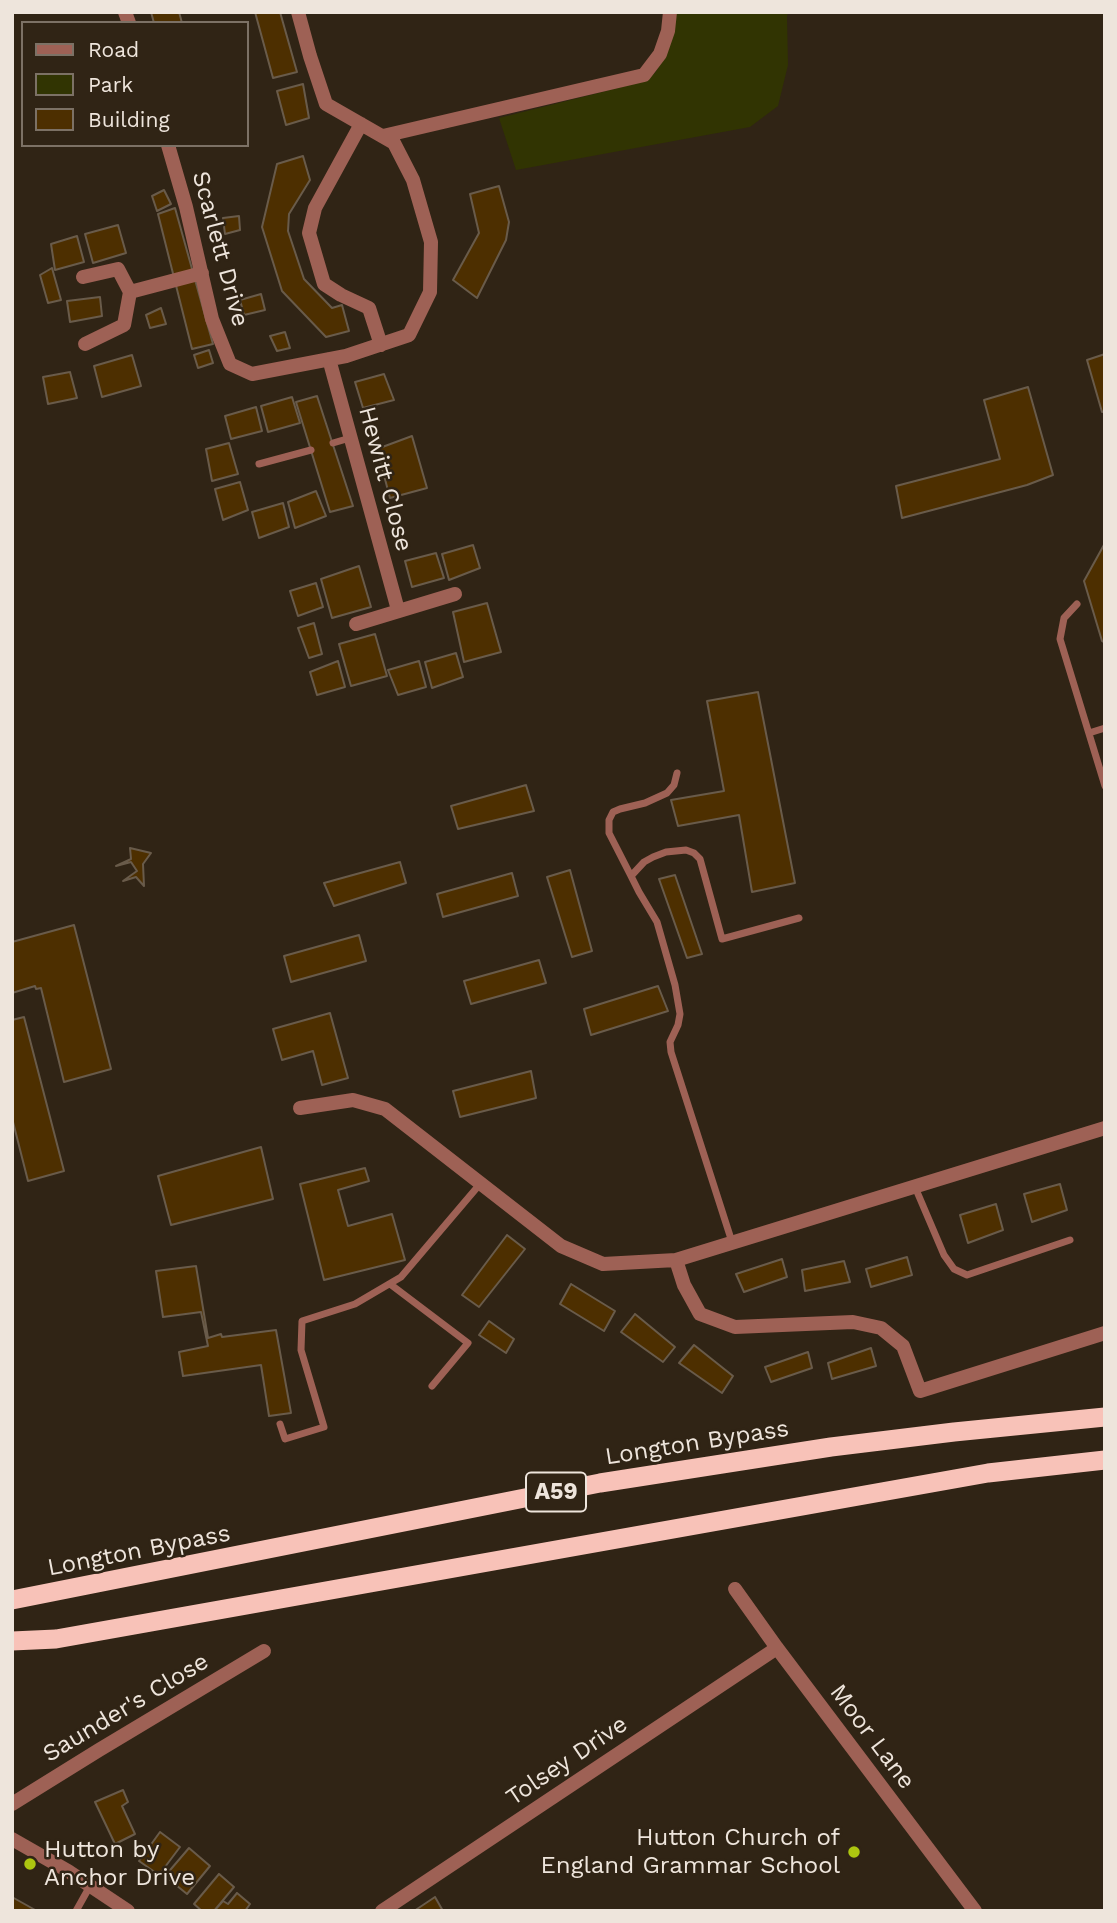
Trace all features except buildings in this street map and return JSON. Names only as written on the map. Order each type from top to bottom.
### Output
[{"type":"highway","name":"Longton Bypass","points":[[12,1600],[614,1481],[831,1447],[1105,1417]]},
{"type":"highway","name":"A59","points":[[12,1641],[56,1639],[988,1473],[1105,1460]]},
{"type":"street","points":[[298,12],[326,104],[394,143],[413,180],[431,242],[430,292],[409,335],[329,359]]},
{"type":"street","points":[[383,136],[644,75],[660,54],[668,30],[670,12]]},
{"type":"street","points":[[361,124],[315,208],[309,233],[324,284],[369,308],[381,345]]},
{"type":"street","name":"Scarlett Drive","points":[[168,147],[186,207],[212,320],[229,364],[252,374],[329,359]]},
{"type":"street","points":[[83,277],[118,269],[130,292],[124,325],[85,344]]},
{"type":"street","points":[[130,292],[202,273]]},
{"type":"street","name":"Hewitt Close","points":[[329,359],[398,610]]},
{"type":"street","points":[[356,624],[455,594]]},
{"type":"street","points":[[300,1108],[353,1100],[385,1109],[561,1246],[603,1264],[676,1260],[1105,1128]]},
{"type":"street","points":[[676,1260],[684,1285],[700,1314],[736,1328],[853,1322],[881,1328],[903,1346],[920,1391],[1105,1333]]},
{"type":"street","name":"Moor Lane","points":[[735,1588],[975,1911]]},
{"type":"street","name":"Tolsey Drive","points":[[382,1911],[777,1648]]},
{"type":"street","name":"Saunder's Close","points":[[12,1804],[264,1651]]},
{"type":"street","points":[[12,1839],[128,1911]]},
{"type":"lane","points":[[333,443],[351,437]]},
{"type":"lane","points":[[259,464],[311,450]]},
{"type":"lane","points":[[1077,604],[1064,618],[1060,639],[1105,786]]},
{"type":"lane","points":[[1089,733],[1105,729]]},
{"type":"lane","points":[[677,773],[674,785],[667,793],[645,803],[613,812],[609,820],[609,833],[657,922],[675,985],[680,1014],[670,1042],[671,1052],[732,1243]]},
{"type":"lane","points":[[631,876],[644,862],[666,852],[686,850],[694,853],[700,859],[722,939],[799,918]]},
{"type":"lane","points":[[280,1424],[285,1439],[324,1427],[301,1350],[302,1321],[355,1304],[401,1277],[481,1184]]},
{"type":"lane","points":[[915,1187],[944,1255],[954,1269],[967,1275],[1070,1240]]},
{"type":"lane","points":[[390,1284],[468,1343],[432,1386]]},
{"type":"lane","points":[[76,1911],[90,1886]]},
{"type":"green space","points":[[676,12],[788,12],[788,65],[778,106],[750,127],[516,170],[499,118],[642,82],[655,73],[663,60]]},
{"type":"place","name":"Hutton Church of England Grammar School","points":[[854,1852]]},
{"type":"place","name":"Hutton by Anchor Drive","points":[[30,1864]]}]
